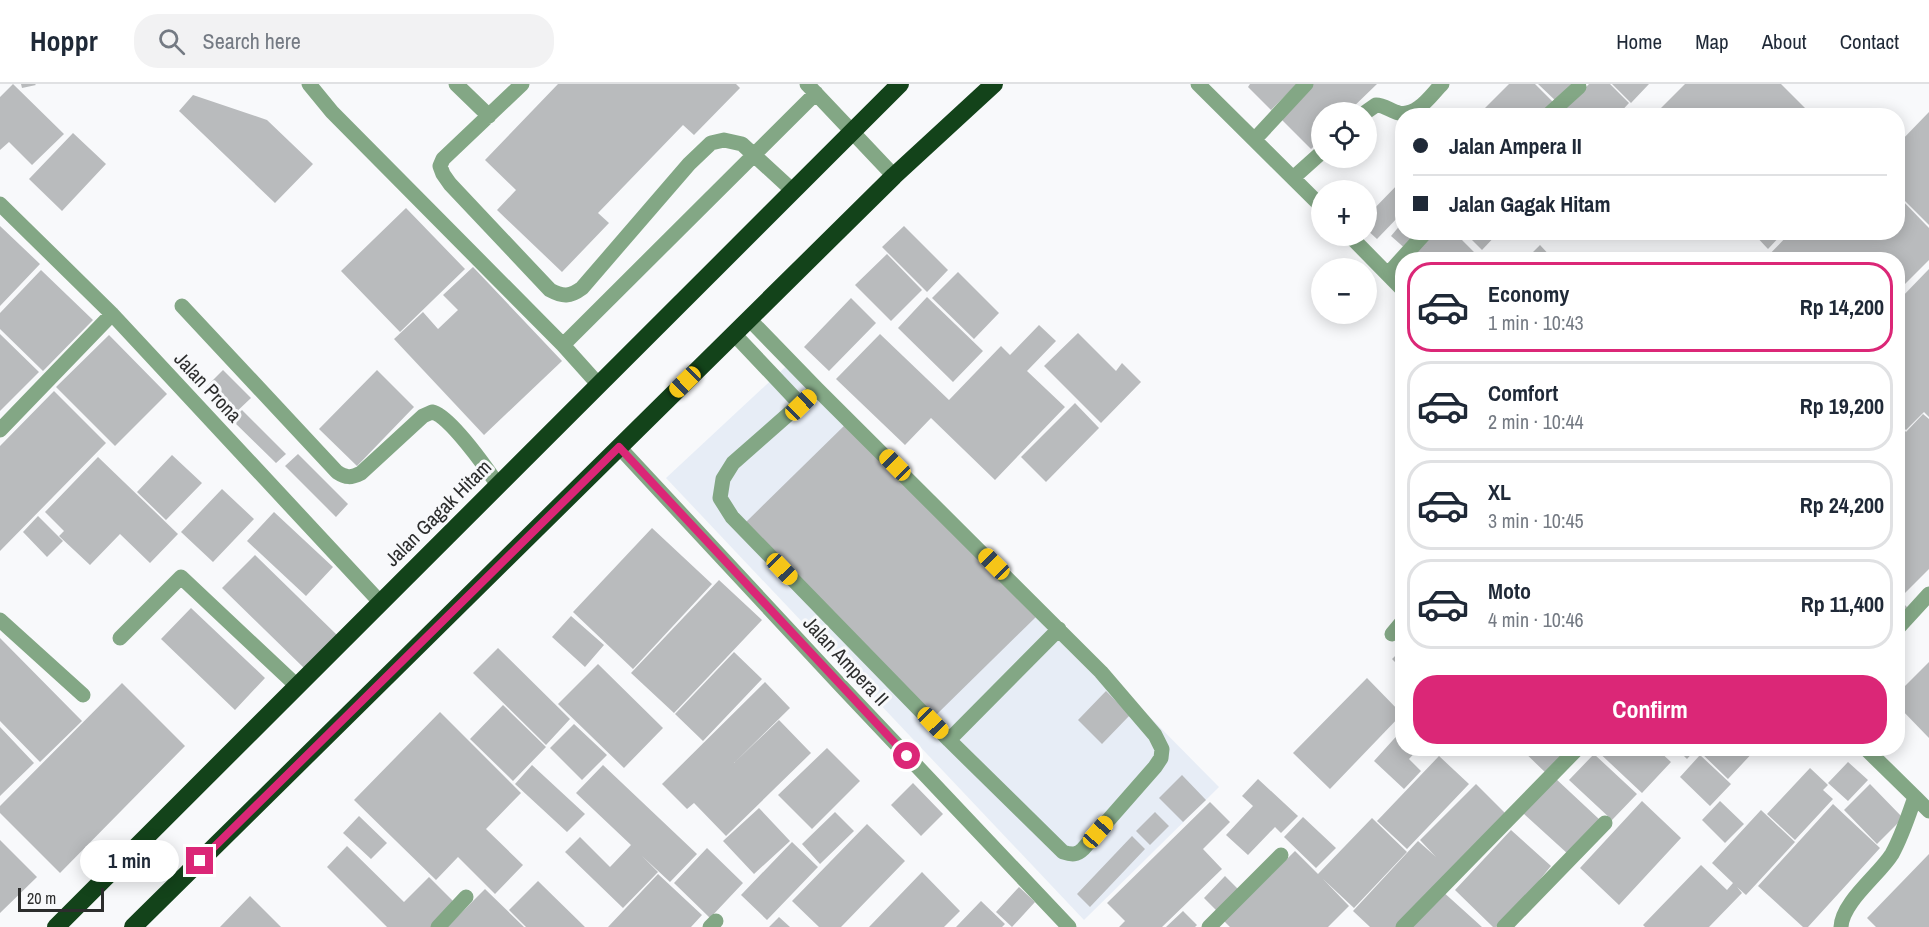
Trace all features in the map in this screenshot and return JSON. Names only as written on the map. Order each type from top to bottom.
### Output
[{"type":"highway","name":"Jalan Gagak Hitam","points":[[56,927],[900,84]]},
{"type":"highway","points":[[133,927],[894,176],[994,84]]},
{"type":"street","points":[[309,84],[332,112],[563,345],[598,384]]},
{"type":"street","points":[[456,84],[489,116]]},
{"type":"street","points":[[522,84],[444,159],[440,166],[443,174],[550,290],[561,296],[569,295],[582,288],[689,164],[711,143],[724,140],[742,144],[792,190]]},
{"type":"street","points":[[1198,84],[1311,196]]},
{"type":"street","points":[[1256,139],[1306,84]]},
{"type":"street","points":[[1418,108],[1442,84]]},
{"type":"street","points":[[1556,108],[1579,87]]},
{"type":"street","points":[[563,345],[755,156],[812,89],[894,176]]},
{"type":"street","points":[[1377,105],[1395,112]]},
{"type":"street","points":[[1293,178],[1311,162]]},
{"type":"street","name":"Jalan Prona","points":[[0,204],[112,314],[381,602]]},
{"type":"street","points":[[1408,252],[1419,240]]},
{"type":"street","points":[[1360,246],[1395,282]]},
{"type":"street","points":[[1388,274],[1395,266]]},
{"type":"street","points":[[182,306],[343,476],[349,478],[361,473],[423,416],[432,412],[442,416],[475,453],[498,485]]},
{"type":"street","points":[[0,430],[112,314]]},
{"type":"street","points":[[749,319],[1101,672],[1155,735],[1162,749],[1161,758],[1078,854],[1063,852],[949,740],[732,518],[720,498],[723,479],[733,463],[817,389]]},
{"type":"street","points":[[734,334],[801,405]]},
{"type":"street","name":"Jalan Ampera II","points":[[619,447],[802,645],[1069,927]]},
{"type":"street","points":[[120,638],[181,577],[297,686]]},
{"type":"street","points":[[1905,620],[1929,594]]},
{"type":"street","points":[[0,620],[83,695]]},
{"type":"street","points":[[949,740],[1059,629]]},
{"type":"street","points":[[1402,927],[1570,756]]},
{"type":"street","points":[[1873,756],[1929,810]]},
{"type":"street","points":[[1841,927],[1841,921],[1849,906],[1890,856],[1906,823],[1915,797]]},
{"type":"street","points":[[1504,927],[1605,823]]},
{"type":"street","points":[[1209,927],[1281,855]]},
{"type":"street","points":[[438,927],[466,897]]},
{"type":"shaded area","points":[[795,358],[1219,787],[1084,920],[666,478]]},
{"type":"building","points":[[13,84],[64,134],[32,165],[9,142],[0,150],[0,97]]},
{"type":"building","points":[[21,84],[35,84],[36,85],[22,88]]},
{"type":"building","points":[[558,84],[736,84],[740,88],[694,135],[683,125],[598,213],[609,223],[562,272],[497,210],[516,190],[485,160]]},
{"type":"building","points":[[1250,84],[1297,84],[1271,110],[1248,87]]},
{"type":"building","points":[[1313,84],[1377,84],[1358,102],[1311,102],[1311,149],[1280,118]]},
{"type":"building","points":[[1509,84],[1535,84],[1553,102],[1547,108],[1485,108]]},
{"type":"building","points":[[1538,84],[1577,84],[1558,103]]},
{"type":"building","points":[[1589,84],[1610,84],[1629,103],[1624,108],[1566,108]]},
{"type":"building","points":[[1612,84],[1649,84],[1631,103]]},
{"type":"building","points":[[1685,84],[1781,84],[1805,108],[1661,108]]},
{"type":"building","points":[[193,95],[267,120],[313,164],[275,203],[179,111]]},
{"type":"building","points":[[1929,112],[1929,225],[1905,201],[1905,137]]},
{"type":"building","points":[[73,133],[106,164],[62,211],[29,179]]},
{"type":"building","points":[[1395,187],[1395,220],[1377,239],[1377,206]]},
{"type":"building","points":[[1905,203],[1929,228],[1929,260],[1905,284],[1905,252],[1772,252],[1783,240],[1905,240]]},
{"type":"building","points":[[406,208],[465,269],[400,332],[341,271]]},
{"type":"building","points":[[0,226],[40,264],[0,306]]},
{"type":"building","points":[[904,226],[948,270],[927,292],[882,247]]},
{"type":"building","points":[[1396,240],[1417,240],[1408,251]]},
{"type":"building","points":[[1423,240],[1462,240],[1474,252],[1410,252]]},
{"type":"building","points":[[1472,240],[1491,240],[1482,250]]},
{"type":"building","points":[[1760,240],[1776,240],[1768,249]]},
{"type":"building","points":[[1540,245],[1547,252],[1533,252]]},
{"type":"building","points":[[887,254],[922,290],[891,321],[855,285]]},
{"type":"building","points":[[473,267],[562,361],[484,435],[394,339],[423,312],[438,329],[458,310],[443,295]]},
{"type":"building","points":[[1929,269],[1929,417],[1924,412],[1906,430],[1905,429],[1905,294]]},
{"type":"building","points":[[41,270],[93,320],[43,371],[0,329],[0,313]]},
{"type":"building","points":[[958,272],[999,313],[974,339],[932,298]]},
{"type":"building","points":[[927,297],[983,351],[953,382],[898,328]]},
{"type":"building","points":[[851,298],[876,323],[829,371],[804,347]]},
{"type":"building","points":[[1039,325],[1056,341],[1027,371],[1065,407],[995,480],[931,418],[905,445],[836,379],[880,334],[949,400],[1001,346],[1010,355]]},
{"type":"building","points":[[1078,333],[1116,371],[1122,363],[1141,382],[1101,423],[1044,366]]},
{"type":"building","points":[[0,334],[39,372],[0,411]]},
{"type":"building","points":[[109,335],[167,394],[115,446],[56,387]]},
{"type":"building","points":[[223,370],[251,398],[232,416],[205,388]]},
{"type":"building","points":[[377,370],[414,407],[357,466],[319,429]]},
{"type":"building","points":[[54,391],[106,443],[0,551],[0,446]]},
{"type":"building","points":[[1075,403],[1099,428],[1046,482],[1021,457]]},
{"type":"building","points":[[242,410],[286,454],[276,463],[232,420]]},
{"type":"building","points":[[1923,414],[1929,419],[1929,569],[1905,593],[1905,431]]},
{"type":"building","points":[[848,422],[1038,615],[935,716],[745,523]]},
{"type":"building","points":[[298,454],[348,504],[336,517],[285,466]]},
{"type":"building","points":[[172,455],[202,483],[166,520],[137,492]]},
{"type":"building","points":[[98,457],[178,534],[150,563],[120,534],[90,565],[59,536],[64,531],[45,512]]},
{"type":"building","points":[[222,489],[254,519],[213,562],[181,532]]},
{"type":"building","points":[[274,512],[333,567],[306,596],[247,541]]},
{"type":"building","points":[[38,516],[63,541],[47,557],[23,532]]},
{"type":"building","points":[[652,528],[712,584],[633,669],[573,612]]},
{"type":"building","points":[[255,555],[337,635],[304,668],[222,588]]},
{"type":"building","points":[[719,580],[762,620],[674,713],[631,673]]},
{"type":"building","points":[[191,608],[265,678],[235,710],[161,639]]},
{"type":"building","points":[[571,616],[604,645],[585,667],[552,637]]},
{"type":"building","points":[[0,638],[82,721],[40,762],[0,721]]},
{"type":"building","points":[[498,648],[570,719],[546,745],[473,673]]},
{"type":"building","points":[[734,652],[762,679],[703,741],[675,714]]},
{"type":"building","points":[[1929,662],[1929,738],[1905,713],[1905,686]]},
{"type":"building","points":[[598,664],[663,728],[624,768],[558,704]]},
{"type":"building","points":[[1367,678],[1395,707],[1395,721],[1330,789],[1293,753]]},
{"type":"building","points":[[765,682],[790,708],[734,763],[779,720],[811,753],[726,836],[694,803],[687,809],[662,784]]},
{"type":"building","points":[[122,683],[185,746],[60,873],[0,813],[0,806]]},
{"type":"building","points":[[1106,691],[1130,715],[1102,744],[1078,720]]},
{"type":"building","points":[[503,705],[546,747],[513,781],[470,739]]},
{"type":"building","points":[[440,712],[521,793],[486,829],[523,865],[495,894],[458,857],[436,880],[354,800]]},
{"type":"building","points":[[574,724],[607,755],[582,780],[550,748]]},
{"type":"building","points":[[0,727],[34,763],[0,796]]},
{"type":"building","points":[[1395,738],[1395,756],[1412,756],[1409,759],[1421,771],[1404,789],[1374,761]]},
{"type":"building","points":[[827,748],[860,781],[812,829],[778,795]]},
{"type":"building","points":[[1439,756],[1469,784],[1407,849],[1377,821]]},
{"type":"building","points":[[1528,756],[1566,756],[1548,775]]},
{"type":"building","points":[[1592,756],[1596,756],[1637,794],[1612,820],[1569,780]]},
{"type":"building","points":[[1603,756],[1665,756],[1671,762],[1642,793]]},
{"type":"building","points":[[1701,756],[1731,784],[1710,806],[1680,777]]},
{"type":"building","points":[[1704,756],[1750,756],[1728,779]]},
{"type":"building","points":[[1848,762],[1868,780],[1848,801],[1828,783]]},
{"type":"building","points":[[532,765],[585,814],[567,832],[515,784]]},
{"type":"building","points":[[603,765],[697,854],[670,882],[642,856],[658,872],[623,908],[565,852],[580,837],[610,867],[631,845],[576,793]]},
{"type":"building","points":[[1810,768],[1828,785],[1823,790],[1833,799],[1795,840],[1767,814]]},
{"type":"building","points":[[1182,775],[1206,800],[1183,822],[1159,798]]},
{"type":"building","points":[[1555,778],[1600,820],[1568,854],[1523,813]]},
{"type":"building","points":[[1258,779],[1298,816],[1281,833],[1275,827],[1248,855],[1226,835],[1253,806],[1242,796]]},
{"type":"building","points":[[913,783],[943,814],[921,836],[891,805]]},
{"type":"building","points":[[1476,784],[1507,815],[1397,927],[1370,927],[1353,911],[1418,841],[1436,857],[1420,840]]},
{"type":"building","points":[[1870,784],[1903,818],[1877,844],[1844,810]]},
{"type":"building","points":[[1642,801],[1681,838],[1619,905],[1580,868]]},
{"type":"building","points":[[1720,801],[1744,824],[1725,843],[1702,820]]},
{"type":"building","points":[[1210,802],[1230,822],[1203,849],[1222,869],[1162,927],[1119,927],[1125,921],[1107,903]]},
{"type":"building","points":[[1833,804],[1880,848],[1808,927],[1803,927],[1758,886]]},
{"type":"building","points":[[759,808],[790,841],[754,874],[723,841]]},
{"type":"building","points":[[1761,810],[1795,842],[1746,895],[1737,887],[1742,893],[1709,927],[1645,927],[1643,925],[1701,865],[1727,890],[1733,883],[1712,863]]},
{"type":"building","points":[[835,812],[854,831],[820,864],[802,844]]},
{"type":"building","points":[[1155,812],[1169,826],[1150,845],[1136,831]]},
{"type":"building","points":[[359,816],[387,843],[371,859],[343,833]]},
{"type":"building","points":[[1303,817],[1336,848],[1316,868],[1284,837]]},
{"type":"building","points":[[1372,818],[1407,852],[1354,908],[1323,879],[1349,906],[1328,927],[1230,927],[1224,921],[1295,851],[1318,874]]},
{"type":"building","points":[[867,824],[905,861],[841,927],[819,927],[792,901]]},
{"type":"building","points":[[1511,830],[1551,866],[1524,899],[1496,927],[1493,927],[1455,890]]},
{"type":"building","points":[[1132,836],[1145,849],[1090,907],[1077,894]]},
{"type":"building","points":[[0,840],[37,877],[0,913]]},
{"type":"building","points":[[792,842],[818,867],[767,920],[741,895]]},
{"type":"building","points":[[347,846],[404,902],[429,877],[457,905],[435,927],[387,927],[327,867]]},
{"type":"building","points":[[707,848],[743,883],[710,918],[674,883]]},
{"type":"building","points":[[1929,854],[1929,927],[1876,927],[1867,918]]},
{"type":"building","points":[[922,872],[960,911],[944,927],[869,927]]},
{"type":"building","points":[[658,874],[702,915],[691,927],[608,927]]},
{"type":"building","points":[[1225,876],[1238,889],[1217,911],[1204,898]]},
{"type":"building","points":[[538,881],[585,927],[526,927],[509,910]]},
{"type":"building","points":[[1019,887],[1035,902],[1012,927],[996,912]]},
{"type":"building","points":[[485,889],[524,927],[447,927]]},
{"type":"building","points":[[1441,890],[1482,927],[1407,927]]},
{"type":"building","points":[[250,896],[281,927],[220,927]]},
{"type":"building","points":[[981,901],[1005,924],[1002,927],[956,927]]},
{"type":"building","points":[[1183,911],[1197,925],[1195,927],[1166,927]]},
{"type":"building","points":[[779,917],[790,927],[769,927]]},
{"type":"route","points":[[200,861],[619,447],[907,756]]}]
